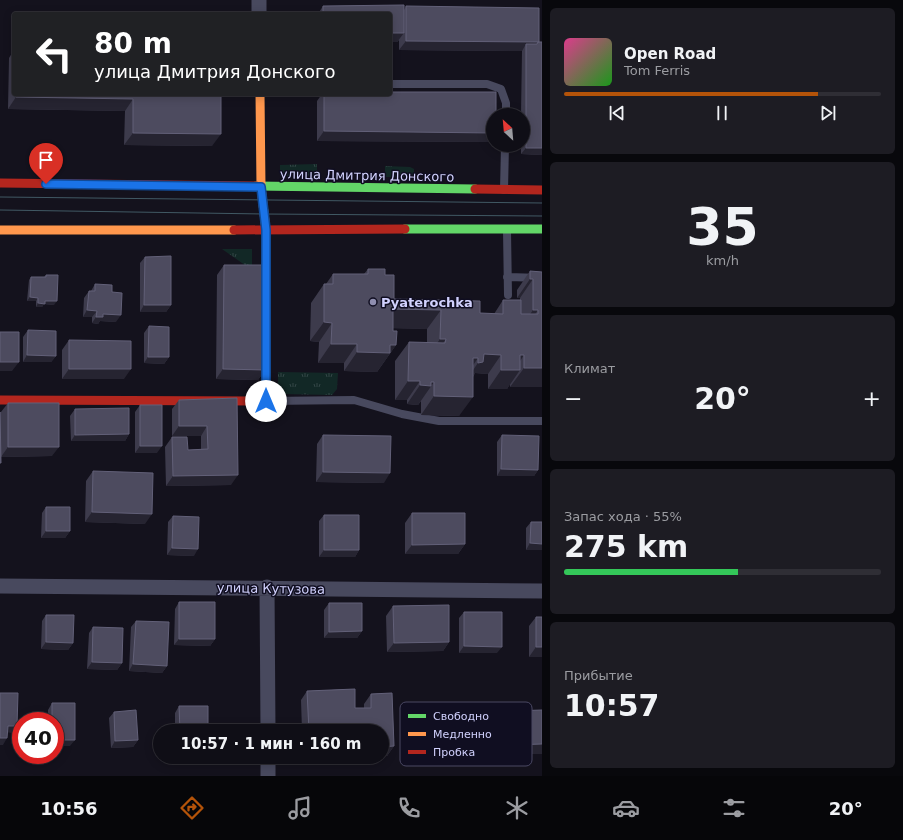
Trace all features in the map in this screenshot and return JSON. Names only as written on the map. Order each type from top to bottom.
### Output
[{"type":"street","points":[[259,0],[259,12]]},
{"type":"street","points":[[0,400],[266,401],[266,230],[261,187],[260,96]]},
{"type":"street","name":"улица Дмитрия Донского","points":[[0,183],[542,190]]},
{"type":"street","points":[[0,230],[542,229]]},
{"type":"street","name":"улица Кутузова","points":[[0,586],[267,587],[542,591]]},
{"type":"street","points":[[267,587],[268,724]]},
{"type":"street","points":[[268,764],[268,776]]},
{"type":"lane","points":[[392,84],[487,84],[500,89],[506,104],[506,108]]},
{"type":"lane","points":[[504,190],[505,152]]},
{"type":"lane","points":[[507,229],[508,295]]},
{"type":"lane","points":[[508,277],[542,278]]},
{"type":"lane","points":[[266,401],[354,400],[402,414],[439,421],[542,421]]},
{"type":"green space","points":[[317,164],[317,176],[280,176],[280,165]]},
{"type":"green space","points":[[385,166],[410,167],[414,169],[414,175],[410,177],[385,177]]},
{"type":"green space","points":[[222,249],[252,249],[252,270]]},
{"type":"green space","points":[[278,372],[338,373],[337,389],[332,395],[282,394],[278,387]]},
{"type":"building","points":[[404,5],[404,33],[392,33],[392,12],[323,12],[323,6]]},
{"type":"building","points":[[406,6],[539,8],[539,42],[406,41]]},
{"type":"building","points":[[538,42],[542,42],[542,148],[530,148],[530,108],[526,108],[526,44],[537,44]]},
{"type":"building","points":[[392,92],[496,92],[496,108],[486,108],[486,133],[324,131],[324,96],[392,96]]},
{"type":"building","points":[[221,96],[221,134],[133,133],[133,99],[16,97]]},
{"type":"building","points":[[171,256],[171,305],[144,305],[145,257]]},
{"type":"building","points":[[224,265],[266,265],[265,370],[223,369]]},
{"type":"building","points":[[368,269],[385,269],[385,275],[394,275],[394,299],[480,301],[480,313],[503,314],[503,300],[521,300],[521,314],[538,314],[538,310],[533,310],[533,279],[530,279],[530,271],[542,272],[542,368],[524,368],[524,355],[520,355],[520,370],[501,370],[501,355],[484,354],[483,362],[478,363],[478,358],[473,358],[473,397],[434,396],[434,382],[431,382],[431,386],[420,385],[420,381],[408,381],[409,342],[445,343],[446,339],[440,339],[441,310],[393,309],[393,331],[397,331],[396,345],[390,345],[390,353],[357,352],[357,344],[331,344],[332,323],[324,322],[324,284],[333,284],[333,274],[368,274]]},
{"type":"building","points":[[46,275],[58,275],[57,301],[45,301],[45,304],[38,303],[38,298],[30,297],[31,277],[46,277]]},
{"type":"building","points":[[95,284],[112,285],[112,292],[122,293],[121,315],[103,314],[103,317],[96,317],[97,311],[87,310],[89,291],[95,291]]},
{"type":"building","points":[[149,326],[169,327],[169,357],[148,357]]},
{"type":"building","points":[[28,330],[56,331],[56,356],[27,355]]},
{"type":"building","points":[[0,332],[19,332],[19,362],[0,362]]},
{"type":"building","points":[[69,340],[131,341],[131,369],[69,369]]},
{"type":"building","points":[[237,398],[238,475],[173,476],[172,437],[187,437],[188,450],[208,449],[207,426],[179,426],[179,400]]},
{"type":"building","points":[[8,403],[59,403],[59,447],[8,447]]},
{"type":"building","points":[[140,405],[162,405],[162,446],[140,446]]},
{"type":"building","points":[[129,408],[129,434],[75,435],[75,409]]},
{"type":"building","points":[[0,412],[1,463],[0,463]]},
{"type":"building","points":[[323,435],[391,436],[390,473],[323,472]]},
{"type":"building","points":[[502,435],[539,436],[538,470],[501,469]]},
{"type":"building","points":[[93,471],[153,473],[152,514],[92,512]]},
{"type":"building","points":[[46,507],[70,507],[70,531],[46,531]]},
{"type":"building","points":[[412,513],[465,513],[465,544],[412,545]]},
{"type":"building","points":[[324,515],[359,515],[359,550],[324,550]]},
{"type":"building","points":[[173,516],[199,517],[198,549],[172,548]]},
{"type":"building","points":[[531,522],[542,522],[542,544],[530,543]]},
{"type":"building","points":[[179,602],[215,602],[215,639],[179,639]]},
{"type":"building","points":[[329,603],[362,603],[362,631],[329,632]]},
{"type":"building","points":[[449,605],[449,642],[394,643],[393,606]]},
{"type":"building","points":[[464,612],[502,612],[502,647],[464,646]]},
{"type":"building","points":[[46,615],[74,615],[73,643],[46,642]]},
{"type":"building","points":[[536,617],[542,617],[542,647],[536,647]]},
{"type":"building","points":[[136,621],[169,622],[167,666],[133,664]]},
{"type":"building","points":[[93,627],[123,628],[122,663],[92,662]]},
{"type":"building","points":[[355,689],[355,708],[371,708],[371,694],[392,693],[394,746],[389,746],[389,724],[309,724],[307,691]]},
{"type":"building","points":[[0,693],[18,693],[17,712],[12,712],[12,726],[8,726],[7,738],[0,738]]},
{"type":"building","points":[[52,703],[75,703],[75,740],[64,740],[64,712],[52,712]]},
{"type":"building","points":[[179,706],[208,706],[208,724],[180,724]]},
{"type":"building","points":[[136,710],[138,740],[115,741],[114,712]]},
{"type":"building","points":[[532,710],[542,710],[542,744],[532,744]]},
{"type":"tram line","points":[[0,197],[542,203]]},
{"type":"tram line","points":[[0,210],[542,216]]},
{"type":"traffic: fast","points":[[256,186],[475,189]]},
{"type":"traffic: fast","points":[[405,229],[542,229]]},
{"type":"traffic: slow","points":[[260,96],[261,187],[266,230],[266,344]]},
{"type":"traffic: slow","points":[[0,230],[234,230]]},
{"type":"traffic: jam","points":[[0,183],[256,186]]},
{"type":"traffic: jam","points":[[475,189],[542,190]]},
{"type":"traffic: jam","points":[[234,230],[405,229]]},
{"type":"traffic: jam","points":[[0,400],[266,401],[266,344]]},
{"type":"place","name":"Pyaterochka","points":[[373,302]]},
{"type":"route","points":[[46,184],[261,187],[266,230],[266,401]]}]
